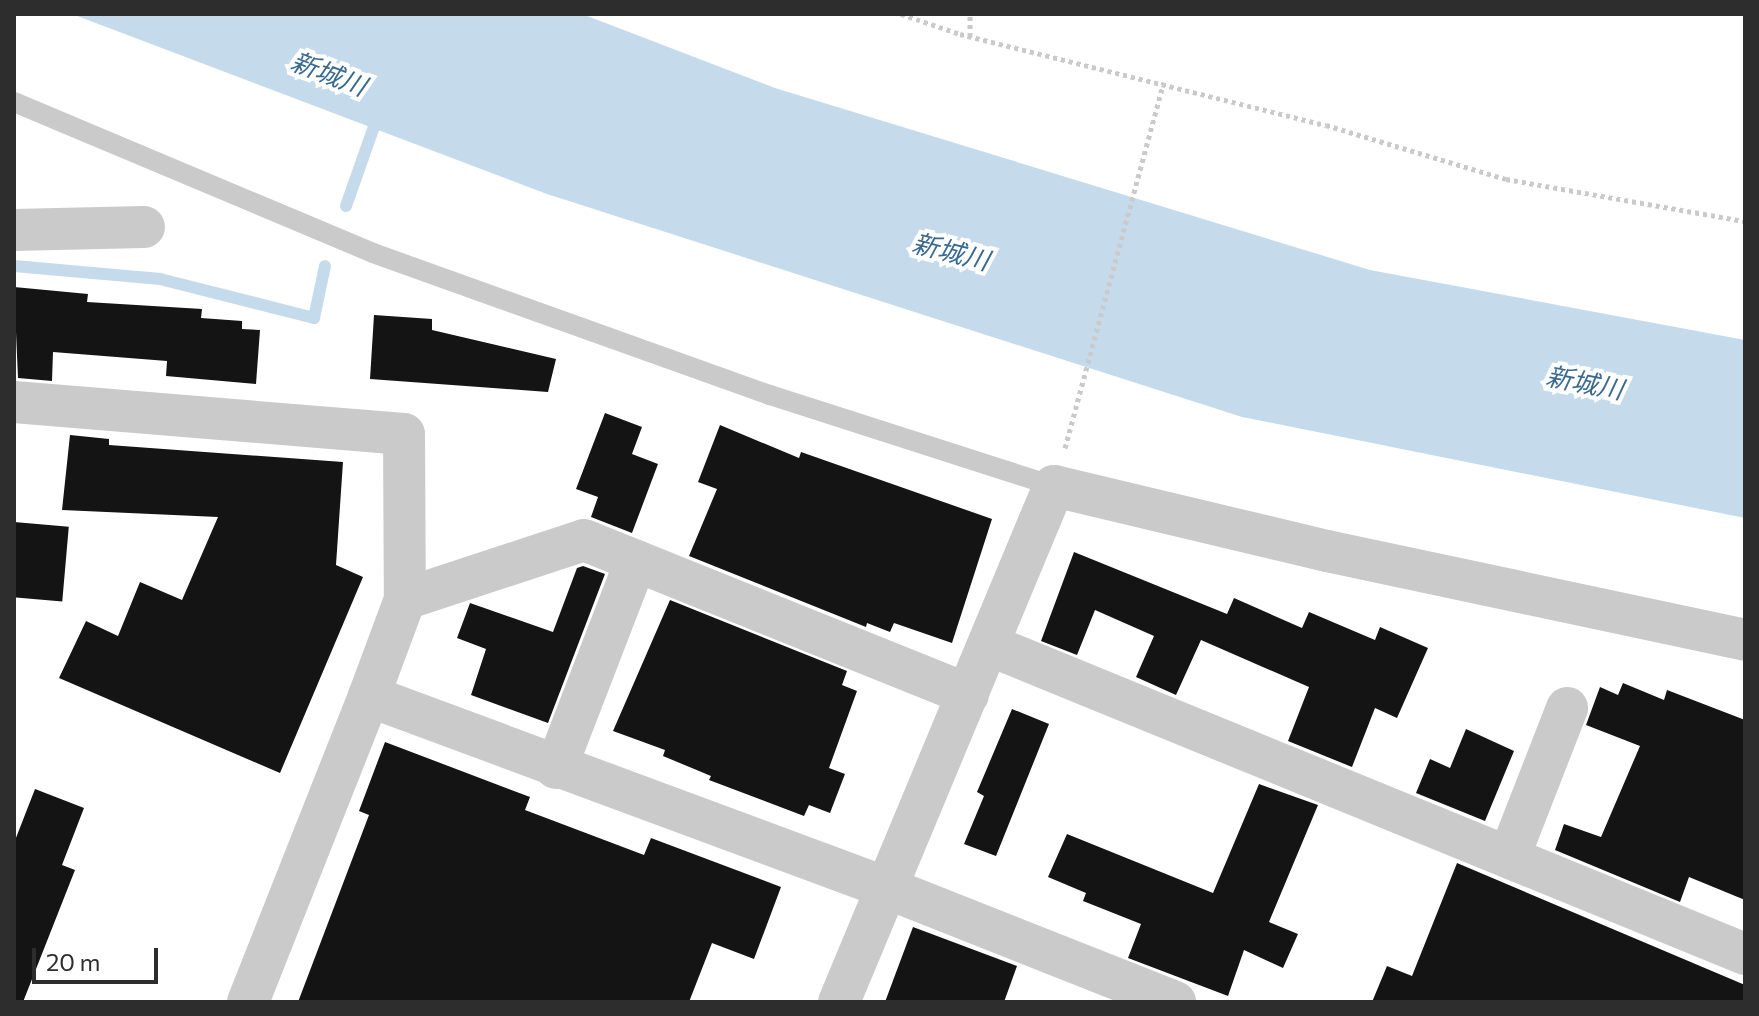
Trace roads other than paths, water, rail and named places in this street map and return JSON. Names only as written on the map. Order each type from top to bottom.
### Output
[{"type":"street","points":[[14,230],[144,227]]},
{"type":"street","points":[[14,402],[404,434],[405,599],[248,1002]]},
{"type":"street","points":[[839,1002],[1057,475],[1327,551],[1745,640]]},
{"type":"street","points":[[405,599],[584,540],[968,694]]},
{"type":"street","points":[[556,768],[636,561]]},
{"type":"street","points":[[989,645],[1745,954]]},
{"type":"street","points":[[369,696],[556,768],[887,888],[1175,1002]]},
{"type":"street","points":[[1509,857],[1567,708]]},
{"type":"lane","points":[[14,102],[373,253],[770,395],[1057,475]]},
{"type":"water","name":"新城川","points":[[72,14],[582,14],[775,88],[1370,270],[1745,340],[1745,518],[1242,417],[547,194]]},
{"type":"waterway","points":[[346,206],[378,115]]},
{"type":"waterway","points":[[14,266],[160,279],[314,318],[325,266]]}]
